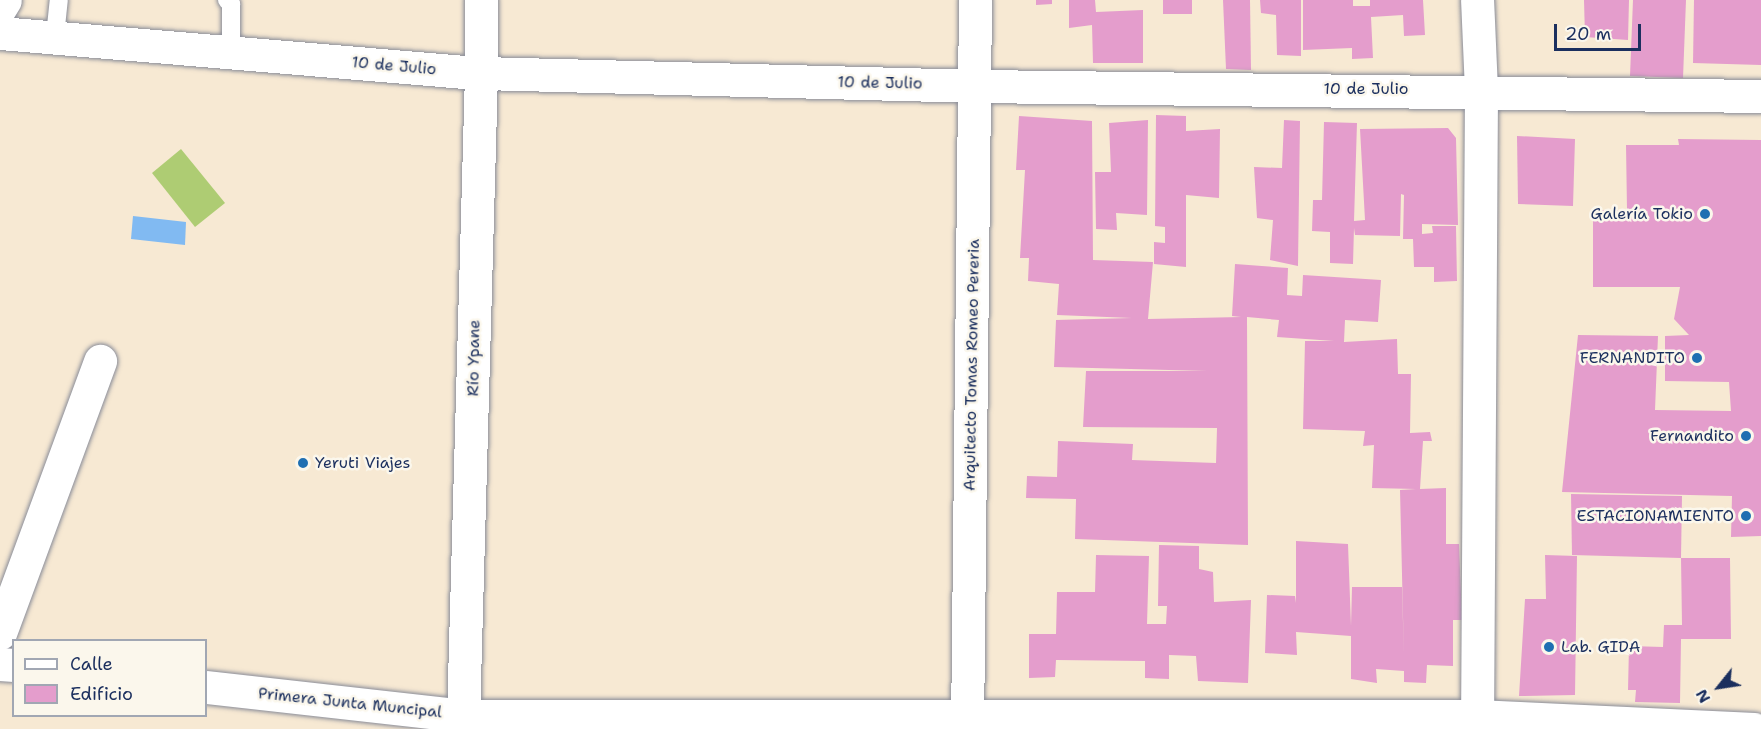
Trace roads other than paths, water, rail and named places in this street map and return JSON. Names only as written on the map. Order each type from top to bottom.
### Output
[{"type":"main road","points":[[0,8],[5,0]]},
{"type":"main road","name":"Río Ypane","points":[[463,716],[482,73],[480,0]]},
{"type":"main road","name":"Arquitecto Tomas Romeo Pereria","points":[[966,723],[977,86],[975,0]]},
{"type":"main road","points":[[1477,0],[1481,90],[1477,723]]},
{"type":"main road","name":"10 de Julio","points":[[0,33],[482,73],[977,86],[1481,90],[1761,96]]},
{"type":"main road","points":[[0,633],[100,361]]},
{"type":"main road","name":"Primera Junta Muncipal","points":[[207,687],[463,716],[966,723],[1477,723],[1754,729]]},
{"type":"lane","points":[[54,36],[59,0]]},
{"type":"lane","points":[[227,0],[231,4],[231,53]]},
{"type":"water","points":[[133,216],[186,222],[185,245],[131,239]]},
{"type":"place","name":"Galería Tokio","points":[[1705,214]]},
{"type":"place","name":"FERNANDITO","points":[[1697,358]]},
{"type":"place","name":"Fernandito","points":[[1746,436]]},
{"type":"place","name":"Yeruti Viajes","points":[[303,463]]},
{"type":"place","name":"ESTACIONAMIENTO","points":[[1746,516]]},
{"type":"place","name":"Lab. GIDA","points":[[1549,647]]}]
